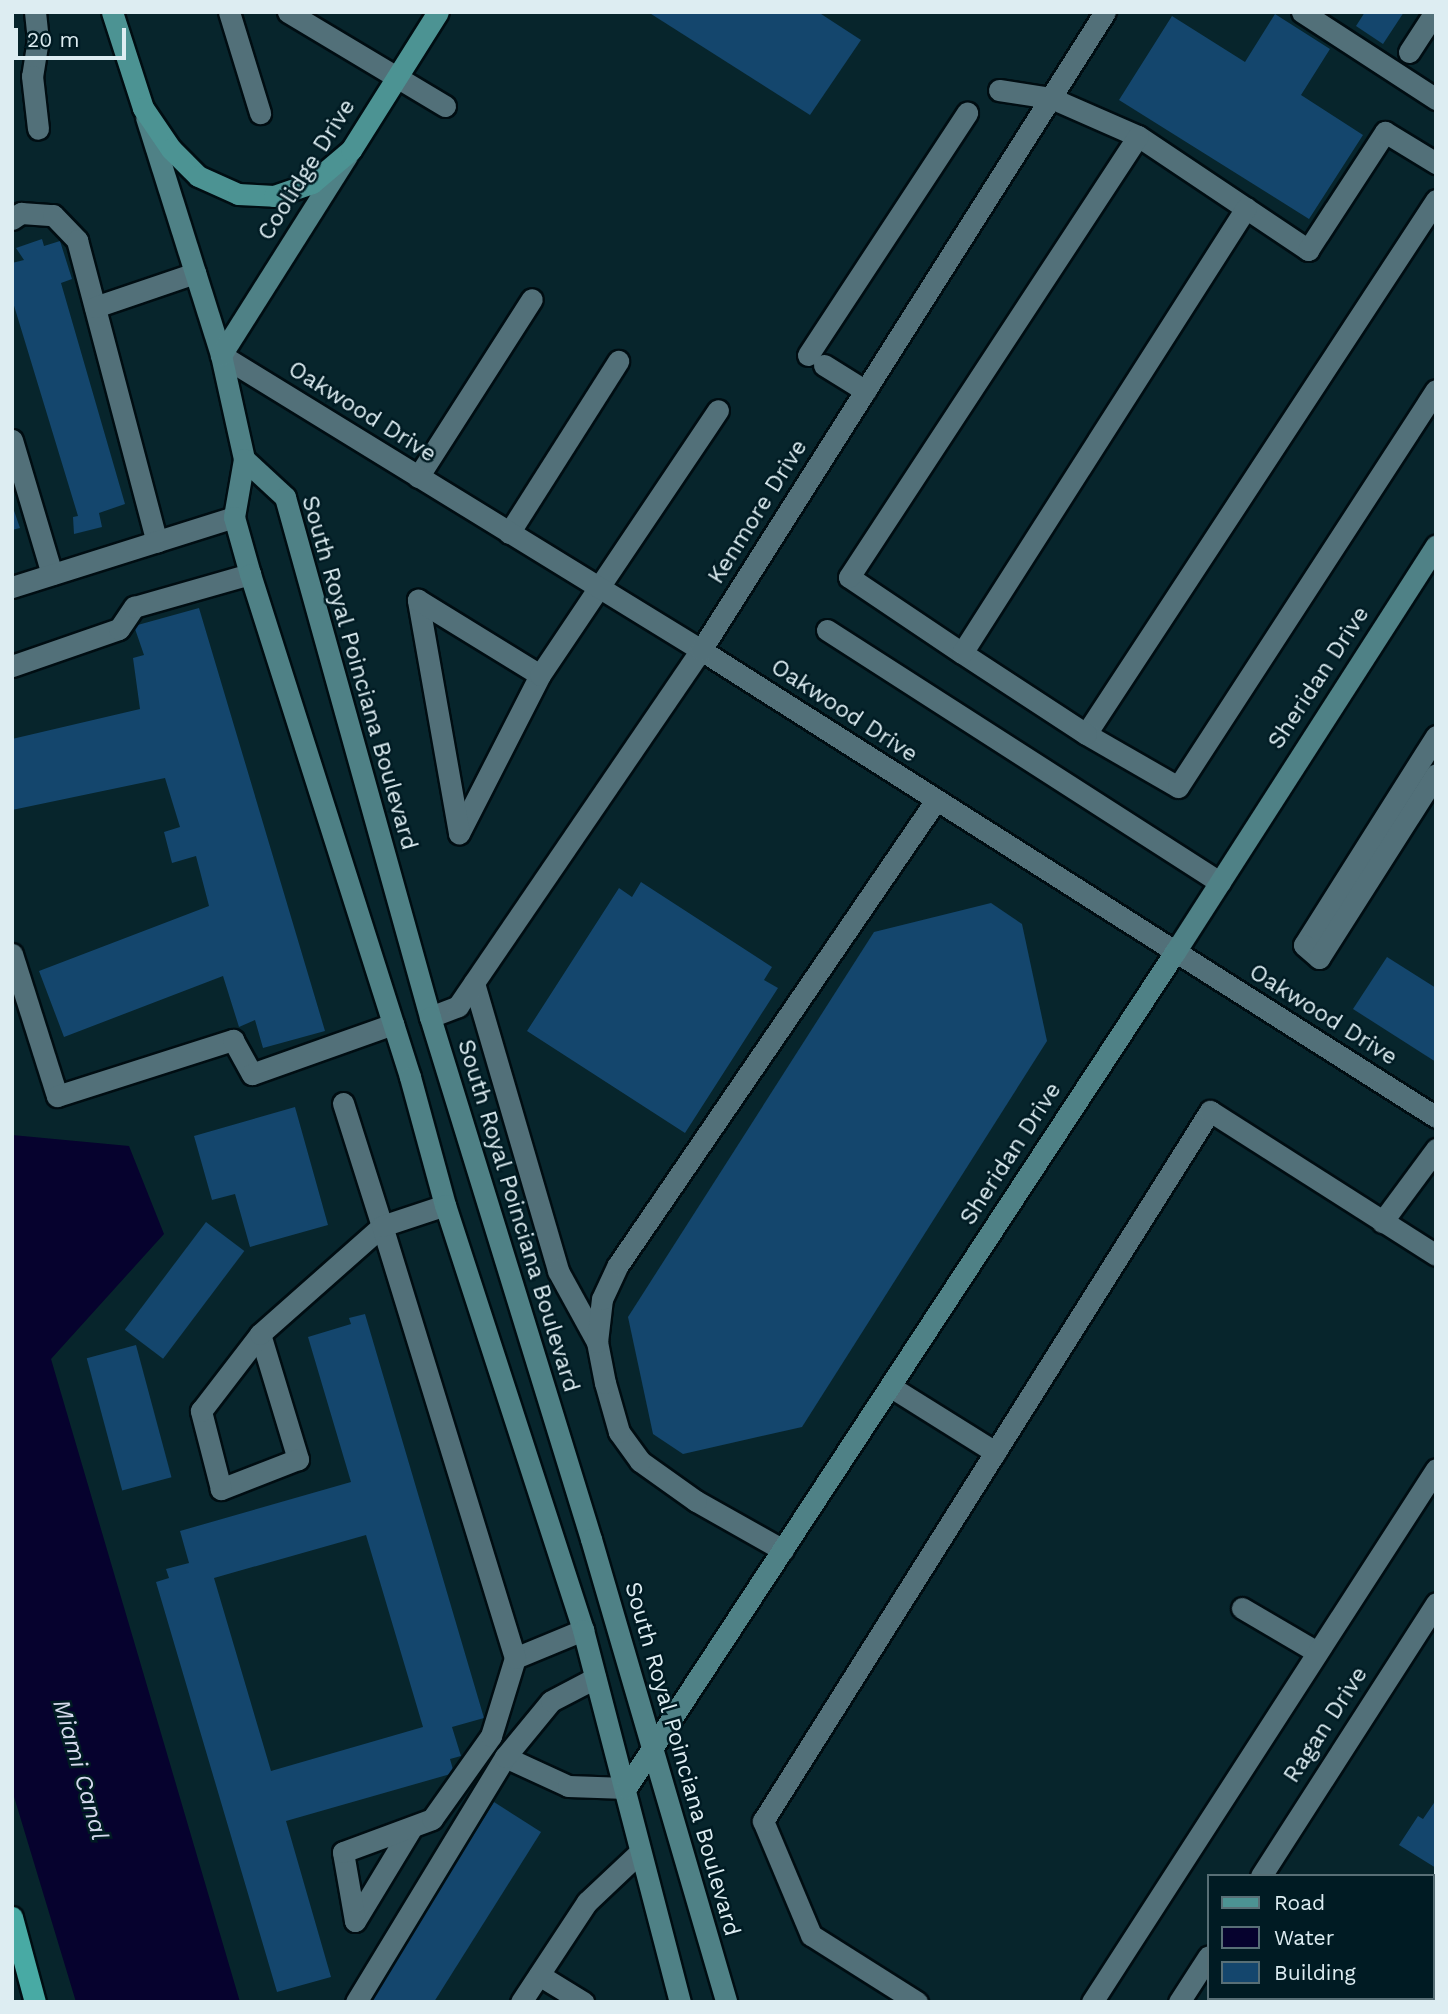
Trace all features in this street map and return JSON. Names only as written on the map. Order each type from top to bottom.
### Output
[{"type":"highway","points":[[12,1917],[35,2002]]},
{"type":"main road","points":[[112,12],[144,108],[170,149],[198,176],[237,194],[274,196],[312,183],[351,150]]},
{"type":"main road","name":"Coolidge Drive","points":[[351,150],[438,12]]},
{"type":"street","points":[[35,12],[38,39],[32,76],[38,129]]},
{"type":"street","points":[[229,12],[260,113]]},
{"type":"street","points":[[288,12],[444,106]]},
{"type":"street","name":"Kenmore Drive","points":[[430,1017],[458,1006],[701,650],[1105,12]]},
{"type":"street","points":[[1302,12],[1436,99]]},
{"type":"street","points":[[1409,52],[1435,12]]},
{"type":"street","points":[[999,90],[1051,98],[1138,136],[1308,250],[1385,132],[1436,163]]},
{"type":"street","points":[[144,108],[221,355],[244,458],[234,517],[250,574],[393,1024],[445,1205],[583,1630],[680,2002]]},
{"type":"street","points":[[866,391],[816,360],[967,113]]},
{"type":"street","points":[[1138,136],[849,577],[1086,734],[1178,787],[1436,390]]},
{"type":"street","name":"Coolidge Drive","points":[[221,355],[351,150]]},
{"type":"street","points":[[1086,734],[1436,200]]},
{"type":"street","points":[[962,653],[1245,208]]},
{"type":"street","points":[[12,219],[21,213],[53,215],[77,240],[157,542]]},
{"type":"street","points":[[96,307],[195,274]]},
{"type":"street","points":[[418,477],[532,299]]},
{"type":"street","name":"Oakwood Drive","points":[[221,355],[701,650],[1436,1117]]},
{"type":"street","points":[[509,533],[618,360]]},
{"type":"street","points":[[540,675],[418,600],[459,832],[540,675],[718,410]]},
{"type":"street","points":[[12,440],[52,574]]},
{"type":"street","name":"South Royal Poinciana Boulevard","points":[[244,458],[285,497],[430,1017],[591,1539],[650,1751],[726,2002]]},
{"type":"street","points":[[12,587],[234,517]]},
{"type":"street","name":"Sheridan Drive","points":[[626,1788],[1175,953],[1436,545]]},
{"type":"street","points":[[12,666],[119,629],[134,607],[250,574]]},
{"type":"street","points":[[827,629],[1220,882]]},
{"type":"street","points":[[1436,736],[1304,945],[1319,958],[1436,774]]},
{"type":"street","points":[[597,1342],[602,1298],[618,1265],[936,800]]},
{"type":"street","points":[[12,954],[57,1096],[233,1040],[252,1074],[393,1024]]},
{"type":"street","points":[[474,983],[558,1271],[597,1342],[620,1432],[640,1461],[696,1501],[783,1550]]},
{"type":"street","points":[[343,1103],[515,1658],[491,1736],[432,1819],[412,1827]]},
{"type":"street","points":[[917,2002],[811,1935],[763,1821],[1210,1111],[1436,1255]]},
{"type":"street","points":[[1382,1222],[1436,1149]]},
{"type":"street","points":[[260,1334],[298,1459],[221,1489],[201,1411],[260,1334],[382,1226],[445,1205]]},
{"type":"street","points":[[891,1387],[995,1452]]},
{"type":"street","points":[[1092,2002],[1436,1469]]},
{"type":"street","name":"Ragan Drive","points":[[1262,1874],[1436,1603]]},
{"type":"street","points":[[1242,1608],[1317,1652]]},
{"type":"street","points":[[515,1658],[583,1630]]},
{"type":"street","points":[[356,2002],[505,1757],[551,1701],[595,1678]]},
{"type":"street","points":[[505,1757],[568,1786],[626,1788]]},
{"type":"street","points":[[521,2002],[587,1902],[640,1853]]},
{"type":"street","points":[[1180,2002],[1206,1960]]},
{"type":"street","points":[[539,1975],[583,2002]]},
{"type":"water","name":"Miami Canal","points":[[12,1135],[129,1146],[164,1234],[51,1359],[240,2002],[76,2002],[12,1790]]},
{"type":"building","points":[[648,12],[818,12],[861,40],[810,115]]},
{"type":"building","points":[[1365,12],[1404,12],[1383,44],[1356,26]]},
{"type":"building","points":[[1275,14],[1330,49],[1301,95],[1363,135],[1309,219],[1119,100],[1172,16],[1245,62]]},
{"type":"building","points":[[42,239],[44,246],[60,241],[72,279],[61,283],[125,504],[99,513],[102,527],[74,534],[73,517],[78,516],[12,299],[12,263],[24,260],[16,248]]},
{"type":"building","points":[[12,505],[20,528],[12,530]]},
{"type":"building","points":[[199,608],[325,1031],[263,1048],[255,1020],[239,1027],[223,976],[64,1037],[39,971],[209,906],[196,856],[172,863],[164,832],[180,827],[165,778],[12,810],[12,739],[140,709],[133,658],[144,655],[134,626]]},
{"type":"building","points":[[641,882],[772,967],[764,980],[778,988],[685,1133],[527,1031],[619,888],[632,897]]},
{"type":"building","points":[[991,903],[1022,924],[1047,1041],[802,1427],[683,1454],[653,1434],[628,1317],[874,932]]},
{"type":"building","points":[[1387,957],[1436,988],[1436,1062],[1353,1009]]},
{"type":"building","points":[[295,1107],[328,1225],[250,1247],[235,1194],[212,1200],[194,1136]]},
{"type":"building","points":[[206,1222],[244,1251],[163,1359],[125,1330]]},
{"type":"building","points":[[365,1314],[484,1718],[452,1727],[461,1756],[450,1759],[454,1773],[286,1821],[331,1977],[277,1992],[156,1582],[169,1578],[166,1569],[189,1563],[180,1531],[351,1482],[308,1337],[351,1324],[349,1318]],"holes":[[[366,1535],[423,1727],[271,1771],[214,1578]]]},
{"type":"building","points":[[136,1345],[171,1477],[122,1491],[87,1358]]},
{"type":"building","points":[[1436,1800],[1436,1868],[1399,1845],[1418,1816],[1423,1819]]},
{"type":"building","points":[[494,1802],[541,1832],[434,2002],[369,2002]]},
{"type":"building","points":[[1302,2000],[1380,2000],[1380,2002]]}]
